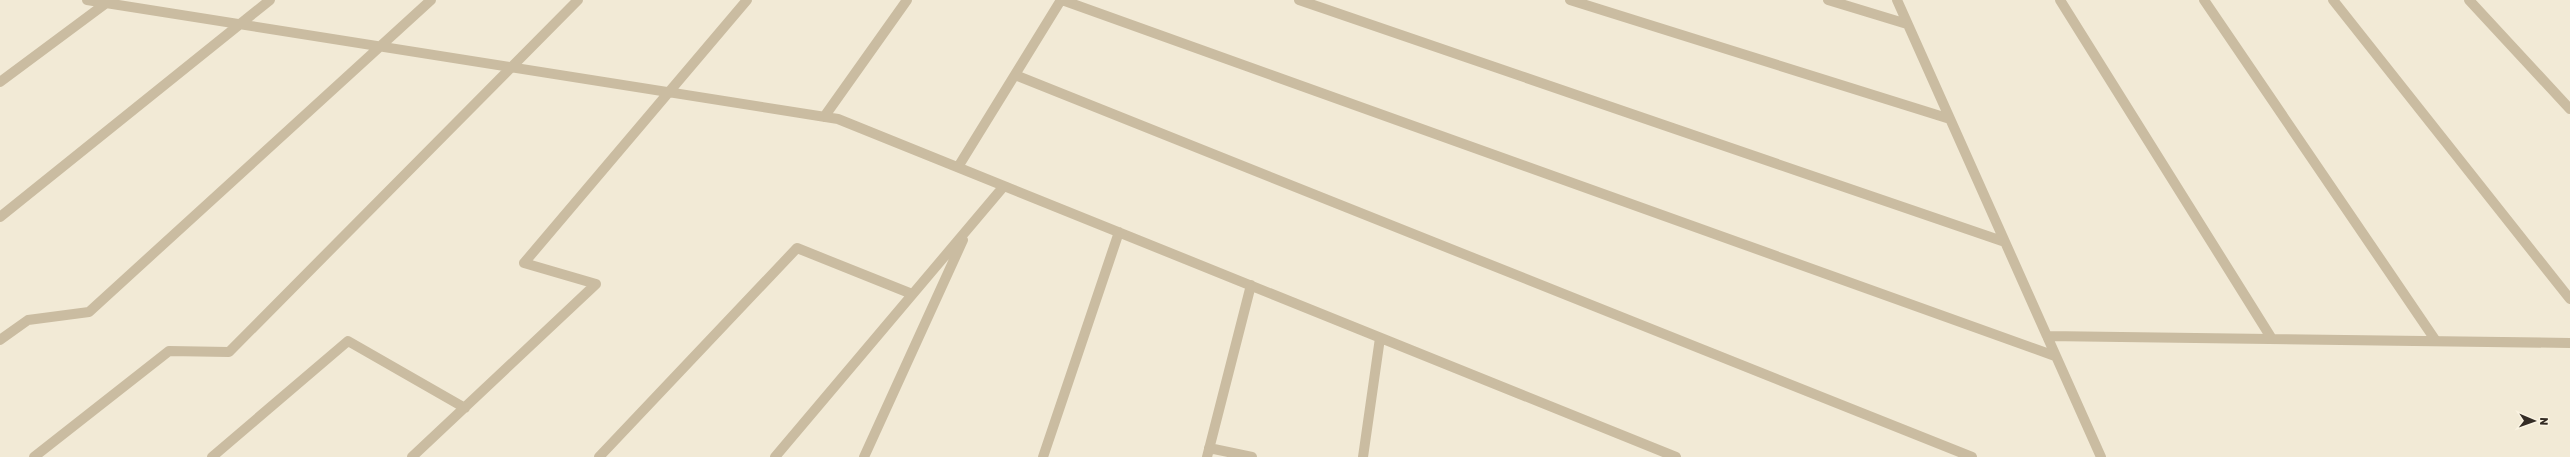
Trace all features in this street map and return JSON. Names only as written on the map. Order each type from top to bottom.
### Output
[{"type":"street","points":[[87,0],[108,2],[838,119],[1676,457]]},
{"type":"street","points":[[0,217],[270,0]]},
{"type":"street","points":[[0,340],[28,320],[89,312],[431,0]]},
{"type":"street","points":[[34,457],[169,351],[229,352],[578,0]]},
{"type":"street","points":[[412,457],[596,284],[524,264],[747,0]]},
{"type":"street","points":[[824,117],[907,0]]},
{"type":"street","points":[[958,167],[1062,0],[2055,356]]},
{"type":"street","points":[[1299,0],[2005,242]]},
{"type":"street","points":[[1570,0],[1950,119]]},
{"type":"street","points":[[1828,0],[1907,24]]},
{"type":"street","points":[[1897,0],[2101,457]]},
{"type":"street","points":[[2060,0],[2272,339]]},
{"type":"street","points":[[2204,0],[2436,341]]},
{"type":"street","points":[[2333,0],[2570,299]]},
{"type":"street","points":[[2469,0],[2570,109]]},
{"type":"street","points":[[0,82],[108,2]]},
{"type":"street","points":[[1015,75],[1972,457]]},
{"type":"street","points":[[774,457],[1004,186]]},
{"type":"street","points":[[864,457],[968,229]]},
{"type":"street","points":[[1043,457],[1119,232]]},
{"type":"street","points":[[599,457],[798,248],[912,294]]},
{"type":"street","points":[[1251,285],[1208,453],[1252,457]]},
{"type":"street","points":[[2046,336],[2570,343]]},
{"type":"street","points":[[1363,457],[1380,338]]},
{"type":"street","points":[[212,457],[348,341],[465,408]]}]
